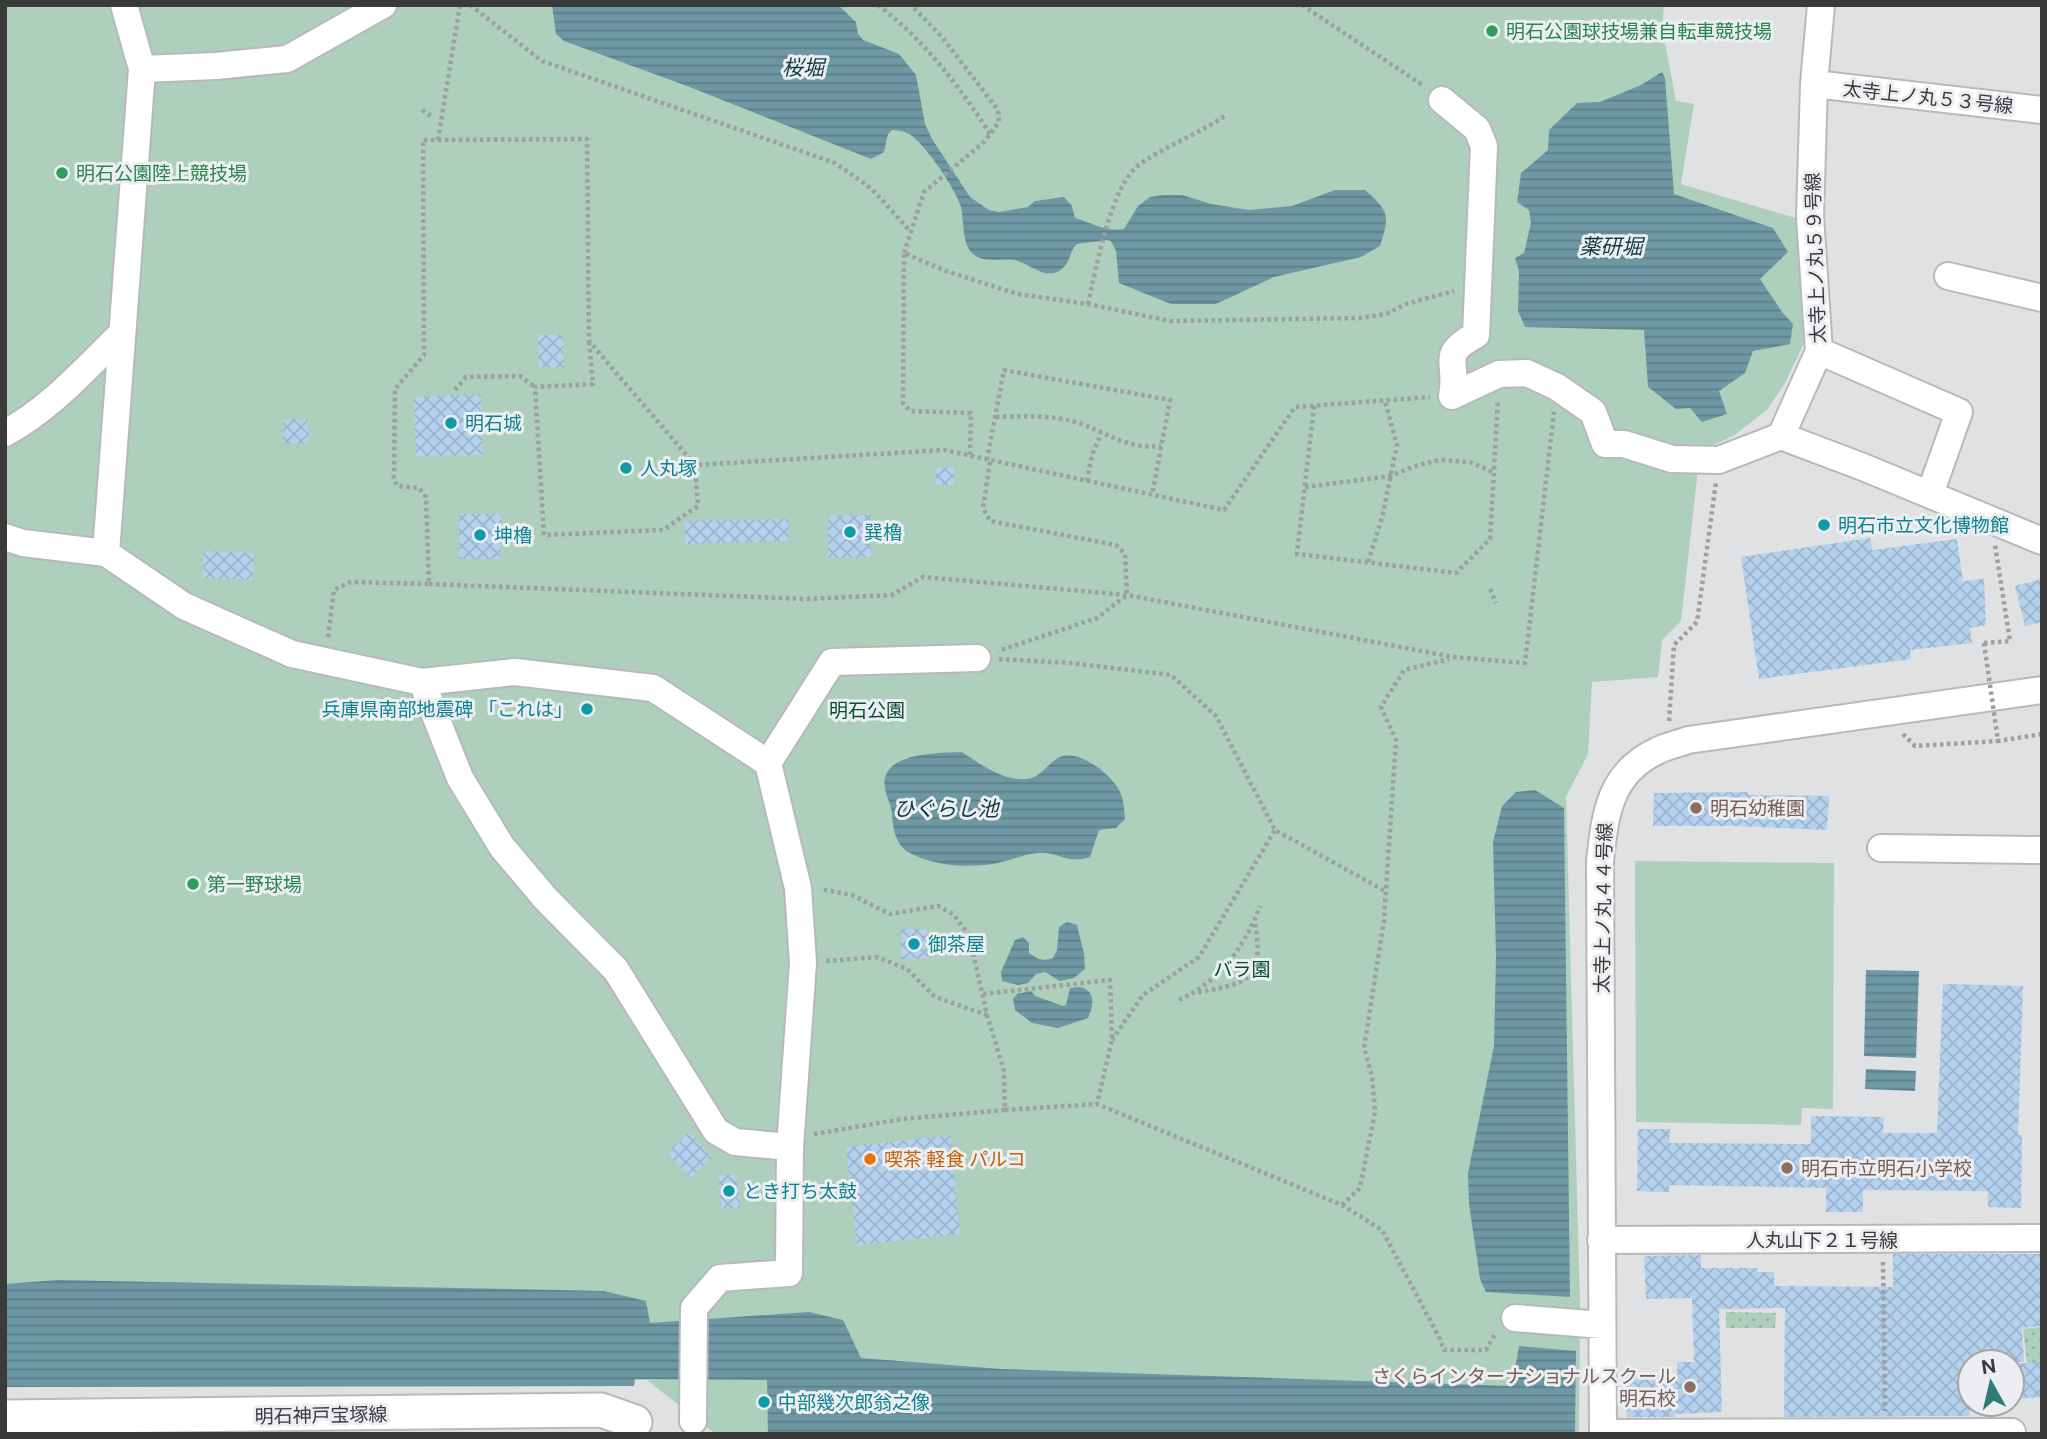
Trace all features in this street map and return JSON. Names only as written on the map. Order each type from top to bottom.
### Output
[{"type":"main road","name":"明石神戸宝塚線","points":[[5,1417],[167,1425],[601,1410],[642,1428]]},
{"type":"street","points":[[106,553],[142,69],[124,5]]},
{"type":"street","points":[[142,69],[287,59],[383,5]]},
{"type":"street","name":"太寺上ノ丸５９号線","points":[[1781,436],[1819,351],[1810,217],[1814,84],[1821,5]]},
{"type":"street","name":"太寺上ノ丸５３号線","points":[[1814,84],[2042,110]]},
{"type":"street","points":[[1442,100],[1477,129],[1484,146],[1476,335],[1459,344],[1452,353],[1452,396]]},
{"type":"street","points":[[1948,276],[2042,298]]},
{"type":"street","points":[[5,433],[23,423],[121,334]]},
{"type":"street","points":[[1819,351],[1959,412],[1930,494]]},
{"type":"street","points":[[1452,396],[1499,374],[1527,373],[1557,387],[1593,412],[1605,444],[1624,444],[1672,459],[1719,460],[1781,436],[2042,541]]},
{"type":"street","points":[[5,537],[23,543],[106,553],[184,606],[292,654],[422,682],[515,672],[653,688],[768,763],[798,888],[803,963],[791,1142],[789,1273],[720,1278],[694,1308],[694,1421]]},
{"type":"street","points":[[768,763],[832,662],[977,658]]},
{"type":"street","points":[[422,682],[460,778],[502,847],[545,898],[616,970],[716,1131],[735,1142],[791,1142]]},
{"type":"street","name":"太寺上ノ丸４４号線","points":[[1603,1434],[1592,1324],[1601,1240],[1600,861],[1605,815],[1616,786],[1655,751],[1688,740],[2042,690]]},
{"type":"street","points":[[1881,848],[2042,850]]},
{"type":"street","name":"人丸山下２１号線","points":[[1601,1240],[2042,1238]]},
{"type":"street","points":[[1515,1318],[1592,1324]]},
{"type":"street","points":[[1603,1434],[2012,1433]]},
{"type":"path","points":[[438,140],[460,5]]},
{"type":"path","points":[[470,5],[542,61],[835,163],[872,189],[911,232]]},
{"type":"path","points":[[878,5],[918,42],[946,74],[990,134]]},
{"type":"path","points":[[911,5],[942,37],[998,110],[999,122],[985,142],[924,192],[904,253],[903,403],[910,411],[971,413],[970,455]]},
{"type":"path","points":[[1302,5],[1409,74],[1442,100]]},
{"type":"path","points":[[422,110],[433,117]]},
{"type":"path","points":[[1088,304],[1108,222],[1129,175],[1139,164],[1201,132],[1225,116]]},
{"type":"path","points":[[429,584],[426,496],[419,488],[397,486],[394,478],[395,389],[424,355],[423,140],[587,139],[589,341],[593,384],[536,387],[520,376],[466,377],[455,390]]},
{"type":"path","points":[[904,253],[946,271],[1017,294],[1088,304],[1170,321],[1359,318],[1386,314],[1406,304],[1478,283]]},
{"type":"path","points":[[536,387],[544,535],[663,530],[698,506],[695,466],[589,341]]},
{"type":"path","points":[[1127,595],[1125,554],[1116,545],[990,521],[983,508],[1004,370],[1170,400],[1152,495]]},
{"type":"path","points":[[1314,406],[1297,554],[1456,573],[1490,539],[1499,374]]},
{"type":"path","points":[[325,661],[334,590],[350,582],[806,599],[892,595],[923,577],[1127,595],[1453,657],[1525,663],[1557,387]]},
{"type":"path","points":[[695,466],[944,450],[1224,510],[1295,407],[1452,396]]},
{"type":"path","points":[[1368,562],[1382,518],[1397,445],[1385,401]]},
{"type":"path","points":[[996,417],[1031,416],[1073,421],[1119,442],[1145,448],[1161,446]]},
{"type":"path","points":[[1087,481],[1092,455],[1101,434]]},
{"type":"path","points":[[1305,487],[1390,476],[1440,460],[1470,462],[1495,473]]},
{"type":"path","points":[[1667,747],[1674,645],[1697,622],[1719,460]]},
{"type":"path","points":[[1991,520],[2010,641],[1984,643],[1998,741]]},
{"type":"path","points":[[1490,589],[1496,603]]},
{"type":"path","points":[[977,658],[1097,618],[1127,595]]},
{"type":"path","points":[[1342,1205],[1360,1188],[1375,1112],[1372,1076],[1364,1048],[1384,920],[1396,740],[1381,707],[1404,670],[1453,657]]},
{"type":"path","points":[[977,658],[1070,663],[1171,675],[1216,716],[1275,830],[1385,891]]},
{"type":"path","points":[[1883,713],[1915,746],[1998,741],[2042,734]]},
{"type":"path","points":[[1112,1040],[1143,995],[1199,957],[1275,830]]},
{"type":"path","points":[[798,888],[838,891],[890,914],[938,905],[953,914],[969,935],[987,1015],[1004,1071],[1005,1110]]},
{"type":"path","points":[[1179,1000],[1196,992],[1224,968],[1247,939],[1260,906]]},
{"type":"path","points":[[1196,992],[1235,986],[1247,979],[1258,958],[1255,919]]},
{"type":"path","points":[[803,963],[877,957],[907,969],[935,997],[987,1015]]},
{"type":"path","points":[[983,994],[1110,979],[1112,1040],[1097,1104]]},
{"type":"path","points":[[791,1142],[903,1119],[1097,1104],[1342,1205],[1381,1230],[1444,1350],[1486,1350],[1505,1318],[1515,1318]]},
{"type":"path","points":[[1883,1240],[1886,1432]]},
{"type":"green space","name":"明石公園","points":[[5,5],[1664,5],[1662,27],[1676,101],[1694,104],[1681,184],[1802,220],[1804,343],[1785,383],[1767,410],[1733,436],[1700,451],[1681,621],[1662,640],[1658,677],[1592,682],[1588,754],[1566,797],[1580,1303],[1579,1434],[715,1434],[647,1380],[5,1381]]},
{"type":"green space","points":[[1635,861],[1834,863],[1833,1109],[1802,1108],[1801,1125],[1636,1122]]},
{"type":"green space","points":[[1726,1312],[1776,1313],[1775,1328],[1726,1328]]},
{"type":"green space","points":[[2042,1327],[2042,1362],[2027,1364],[2023,1329]]},
{"type":"water","name":"桜堀","points":[[552,5],[838,5],[856,22],[858,34],[863,40],[899,54],[916,75],[925,124],[932,139],[970,197],[989,210],[999,212],[1028,207],[1035,201],[1064,197],[1072,206],[1075,218],[1117,230],[1124,229],[1138,206],[1150,197],[1182,195],[1211,204],[1249,210],[1292,206],[1335,190],[1365,190],[1379,203],[1385,214],[1383,236],[1380,246],[1361,257],[1274,277],[1216,304],[1171,304],[1119,283],[1116,251],[1111,241],[1107,240],[1077,244],[1067,263],[1054,273],[1041,272],[1014,260],[981,258],[972,253],[966,243],[961,207],[953,190],[933,159],[910,135],[892,130],[888,134],[884,152],[871,159],[687,86],[564,41],[556,34]]},
{"type":"water","name":"薬研堀","points":[[1662,72],[1665,78],[1674,194],[1773,228],[1788,252],[1760,279],[1793,324],[1790,344],[1753,351],[1745,373],[1719,391],[1727,414],[1702,422],[1690,408],[1676,409],[1648,387],[1644,330],[1525,327],[1518,311],[1519,271],[1515,258],[1524,253],[1531,223],[1529,210],[1517,202],[1521,173],[1548,150],[1549,130],[1577,103],[1600,102],[1641,85]]},
{"type":"water","name":"ひぐらし池","points":[[962,752],[992,771],[1017,779],[1037,776],[1053,761],[1063,756],[1088,761],[1116,785],[1122,798],[1125,819],[1116,828],[1099,830],[1090,857],[1082,859],[1038,853],[991,864],[966,866],[942,864],[918,857],[904,849],[897,840],[885,778],[889,769],[906,759]]},
{"type":"water","points":[[1535,790],[1564,808],[1570,1297],[1486,1292],[1480,1279],[1469,1204],[1468,1173],[1494,1046],[1496,955],[1493,842],[1502,806],[1516,792]]},
{"type":"water","points":[[1067,922],[1077,925],[1085,969],[1074,978],[1060,981],[1045,972],[1036,974],[1028,983],[1018,985],[1002,981],[1001,972],[1015,940],[1023,937],[1029,943],[1029,953],[1038,958],[1053,958],[1057,950],[1059,927]]},
{"type":"water","points":[[1866,970],[1919,971],[1916,1058],[1864,1056]]},
{"type":"water","points":[[1079,987],[1091,995],[1092,1008],[1088,1018],[1058,1028],[1032,1023],[1015,1010],[1013,999],[1017,994],[1031,991],[1035,996],[1063,1006],[1066,1005],[1070,988]]},
{"type":"water","points":[[1866,1069],[1916,1071],[1915,1091],[1865,1089]]},
{"type":"water","points":[[58,1280],[604,1291],[646,1301],[650,1323],[809,1312],[843,1320],[861,1358],[1001,1369],[1512,1386],[1519,1346],[1576,1351],[1575,1434],[768,1434],[767,1380],[635,1379],[634,1386],[5,1387],[5,1284]]},
{"type":"building","points":[[538,335],[563,335],[564,367],[539,367]]},
{"type":"building","points":[[481,394],[483,455],[416,456],[414,397]]},
{"type":"building","points":[[308,419],[308,443],[283,444],[283,420]]},
{"type":"building","points":[[954,467],[954,485],[936,485],[936,468]]},
{"type":"building","name":"坤櫓","points":[[459,514],[501,514],[500,559],[459,559]]},
{"type":"building","name":"巽櫓","points":[[828,515],[871,515],[871,557],[828,558]]},
{"type":"building","points":[[788,519],[789,541],[685,544],[685,521]]},
{"type":"building","points":[[1870,538],[1872,550],[1957,539],[1963,581],[1984,579],[1986,625],[1970,628],[1972,643],[1910,650],[1911,659],[1759,679],[1741,557]]},
{"type":"building","points":[[204,551],[254,553],[252,580],[203,578]]},
{"type":"building","points":[[2042,579],[2042,622],[2025,626],[2015,586]]},
{"type":"building","points":[[1748,792],[1748,795],[1829,796],[1827,830],[1653,826],[1654,793]]},
{"type":"building","name":"御茶屋","points":[[901,929],[927,929],[928,958],[901,959]]},
{"type":"building","points":[[1943,984],[2023,986],[2018,1135],[2022,1135],[2021,1208],[1988,1207],[1988,1191],[1863,1190],[1863,1212],[1826,1212],[1826,1188],[1669,1185],[1669,1192],[1637,1191],[1638,1129],[1670,1129],[1669,1143],[1811,1144],[1811,1116],[1884,1117],[1883,1133],[1937,1133]]},
{"type":"building","points":[[689,1132],[712,1157],[691,1178],[667,1153]]},
{"type":"building","points":[[950,1135],[960,1234],[857,1245],[846,1147]]},
{"type":"building","name":"とき打ち太鼓","points":[[736,1174],[741,1207],[722,1209],[718,1176]]},
{"type":"building","points":[[1893,1254],[2042,1254],[2042,1326],[2022,1328],[2023,1348],[1956,1348],[1956,1416],[1784,1417],[1785,1308],[1719,1309],[1722,1412],[1675,1414],[1675,1417],[1627,1417],[1624,1375],[1677,1375],[1677,1362],[1694,1362],[1692,1298],[1646,1299],[1644,1256],[1701,1255],[1701,1268],[1758,1268],[1758,1272],[1774,1272],[1774,1286],[1893,1287]]},
{"type":"building","points":[[2042,1362],[2042,1397],[2026,1398],[2026,1363]]},
{"type":"place","name":"明石公園球技場兼自転車競技場","points":[[1492,31]]},
{"type":"place","name":"明石公園陸上競技場","points":[[62,173]]},
{"type":"place","name":"明石城","points":[[451,423]]},
{"type":"place","name":"人丸塚","points":[[626,468]]},
{"type":"place","name":"明石市立文化博物館","points":[[1824,525]]},
{"type":"place","name":"巽櫓","points":[[850,532]]},
{"type":"place","name":"坤櫓","points":[[480,535]]},
{"type":"place","name":"兵庫県南部地震碑 「これは」","points":[[587,709]]},
{"type":"place","name":"明石幼稚園","points":[[1696,808]]},
{"type":"place","name":"第一野球場","points":[[193,884]]},
{"type":"place","name":"御茶屋","points":[[914,944]]},
{"type":"place","name":"喫茶 軽食 パルコ","points":[[870,1159]]},
{"type":"place","name":"明石市立明石小学校","points":[[1787,1168]]},
{"type":"place","name":"とき打ち太鼓","points":[[729,1191]]},
{"type":"place","name":"さくらインターナショナルスクール 明石校","points":[[1690,1387]]},
{"type":"place","name":"中部幾次郎翁之像","points":[[764,1402]]},
{"type":"park label","name":"バラ園","points":[[1242,969]]}]
